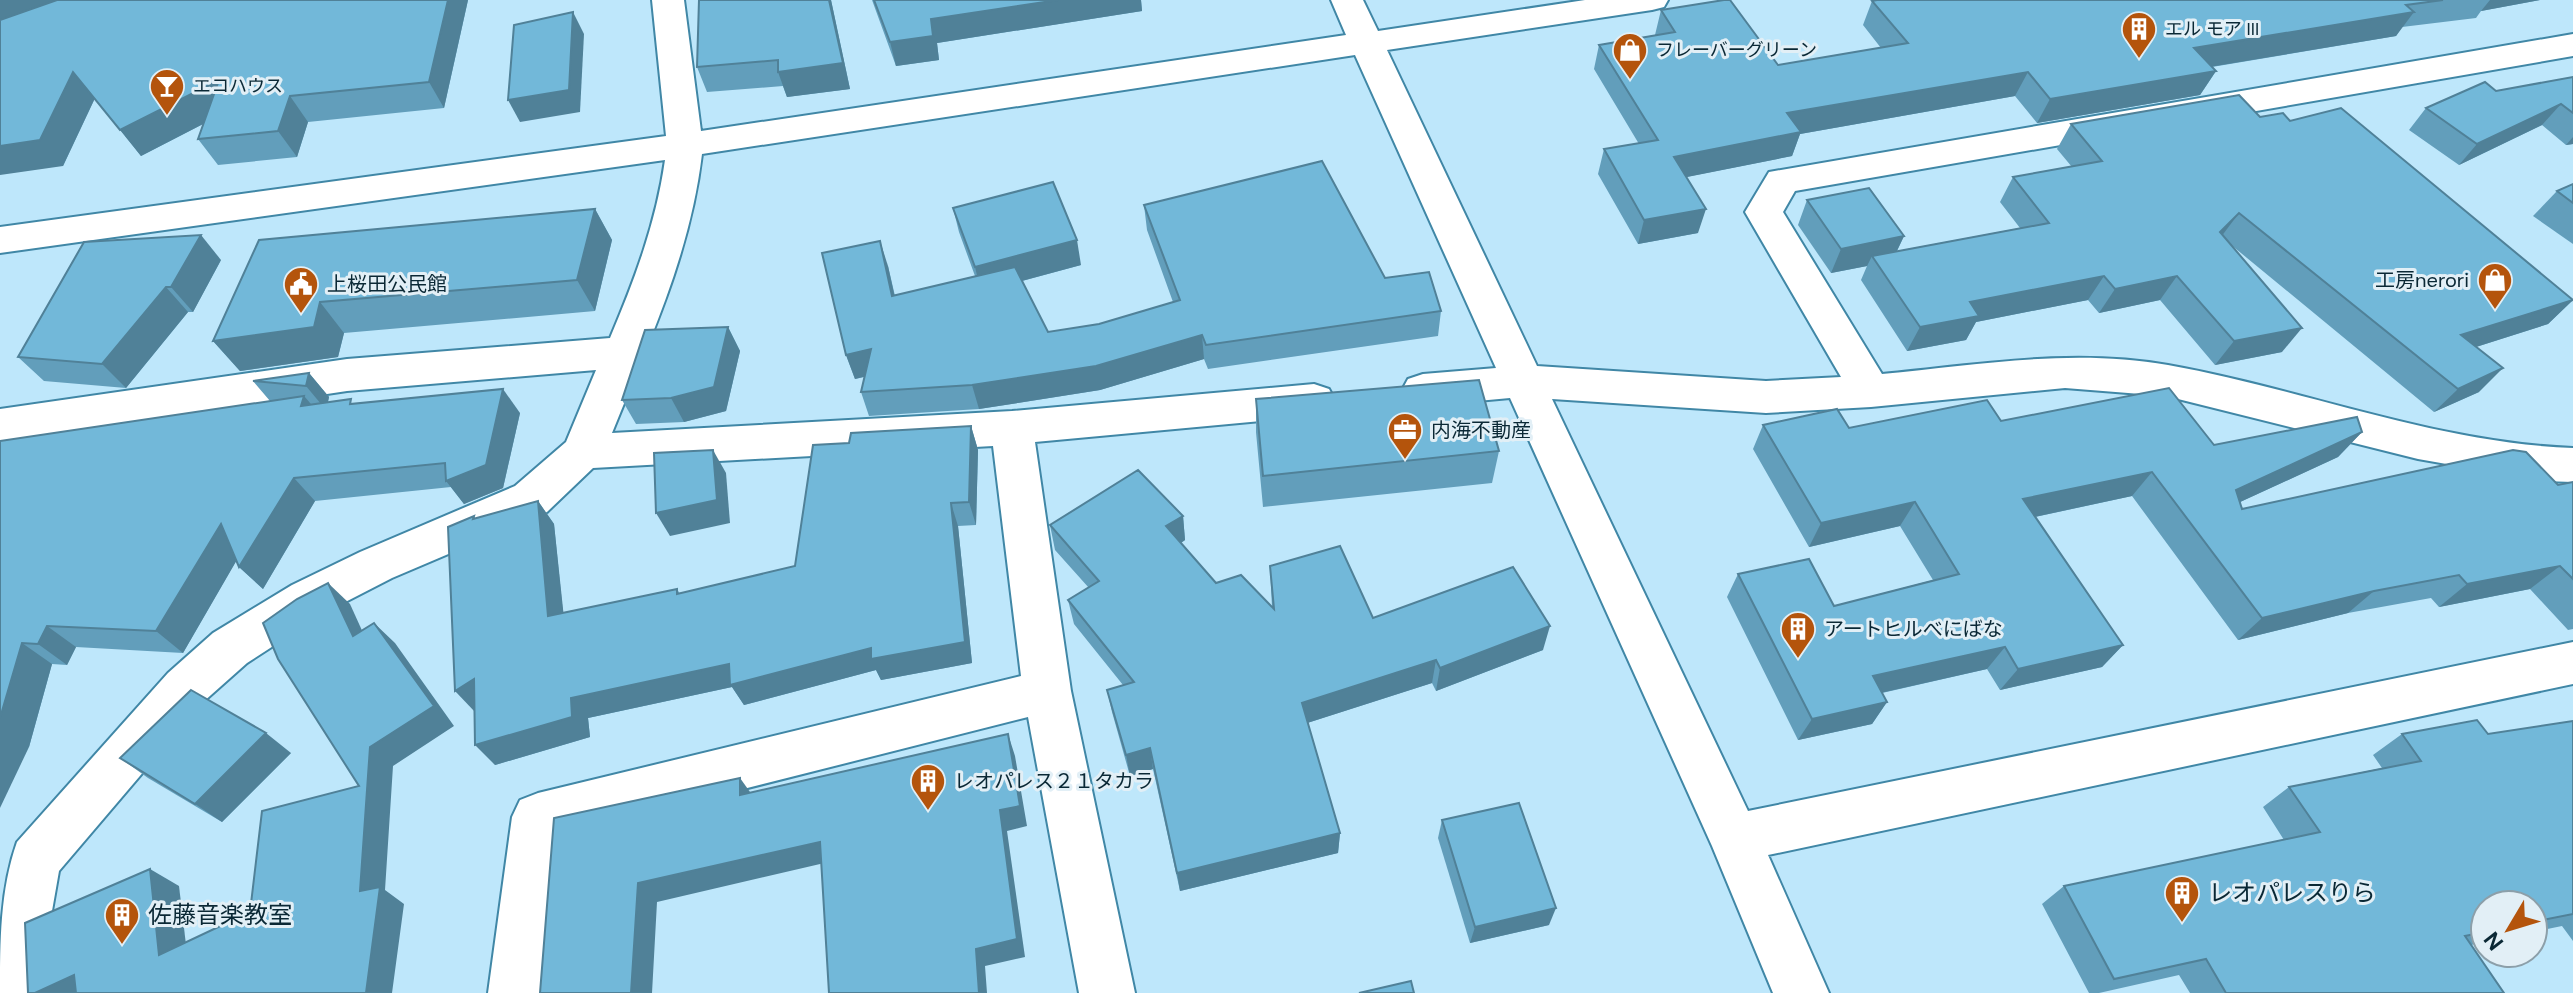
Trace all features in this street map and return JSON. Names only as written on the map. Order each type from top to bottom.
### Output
[{"type":"street","points":[[16,993],[18,861],[185,688],[230,648],[308,599],[376,565],[531,499],[583,452],[657,273],[677,206],[685,145],[668,0]]},
{"type":"street","points":[[1347,0],[1734,838],[1801,993]]},
{"type":"street","points":[[0,240],[685,145],[1652,0]]},
{"type":"street","points":[[1871,391],[1764,212],[1782,181],[2573,45]]},
{"type":"street","points":[[0,426],[347,375],[626,352]]},
{"type":"street","points":[[583,452],[1012,428],[1522,381],[1766,397],[1871,391],[2065,372],[2166,380],[2418,442],[2543,464],[2573,465]]},
{"type":"street","points":[[1012,428],[1047,691],[1107,993]]},
{"type":"street","points":[[1734,838],[2573,663]]},
{"type":"street","points":[[516,993],[538,817],[1047,691]]},
{"type":"building","points":[[57,0],[448,0],[429,82],[290,96],[278,131],[198,139],[219,80],[120,130],[73,72],[40,140],[0,146],[0,20]]},
{"type":"building","points":[[699,0],[829,0],[843,63],[778,72],[778,60],[697,67]]},
{"type":"building","points":[[874,0],[1058,0],[931,19],[933,36],[890,42]]},
{"type":"building","points":[[1730,0],[1778,65],[1908,43],[1872,1],[1877,0],[2443,0],[2406,5],[2414,12],[2194,48],[2216,71],[2050,99],[2028,72],[1787,113],[1801,132],[1674,157],[1706,209],[1644,220],[1604,149],[1658,140],[1599,45],[1675,32],[1661,10]]},
{"type":"building","points":[[573,12],[569,90],[508,100],[514,25]]},
{"type":"building","points":[[2573,77],[2573,113],[2561,104],[2477,144],[2426,108],[2485,82],[2496,91]]},
{"type":"building","points":[[2239,95],[2260,117],[2283,113],[2290,121],[2341,108],[2573,300],[2461,335],[2503,368],[2458,389],[2239,213],[2220,232],[2302,328],[2234,341],[2177,276],[2115,289],[2104,276],[1970,302],[1979,316],[1920,327],[1872,256],[2049,223],[2013,177],[2102,161],[2071,124]]},
{"type":"building","points":[[1322,161],[1385,278],[1429,272],[1441,311],[1206,345],[1202,335],[1096,366],[972,385],[861,392],[871,349],[846,355],[822,253],[880,241],[892,296],[1015,267],[1048,332],[1099,324],[1180,300],[1144,205]]},
{"type":"building","points":[[1053,182],[1077,240],[975,267],[953,208]]},
{"type":"building","points":[[2573,184],[2573,203],[2557,191]]},
{"type":"building","points":[[1869,188],[1904,236],[1841,249],[1807,200]]},
{"type":"building","points":[[595,209],[577,280],[320,302],[314,327],[213,341],[259,240]]},
{"type":"building","points":[[201,235],[171,287],[166,287],[102,364],[18,357],[84,242]]},
{"type":"building","points":[[728,327],[714,387],[671,398],[622,400],[645,330]]},
{"type":"building","points":[[309,373],[306,386],[253,381]]},
{"type":"building","points":[[1479,380],[1499,451],[1263,476],[1256,399]]},
{"type":"building","points":[[2169,388],[2214,445],[2357,417],[2362,432],[2236,490],[2242,509],[2513,450],[2526,452],[2558,485],[2573,482],[2573,579],[2560,566],[2467,584],[2459,575],[2374,591],[2262,618],[2152,472],[2023,499],[2123,645],[2018,669],[2005,647],[1873,676],[1887,702],[1812,719],[1738,574],[1809,559],[1834,606],[1959,574],[1915,502],[1821,523],[1763,425],[1837,409],[1849,428],[1987,400],[2001,421]]},
{"type":"building","points":[[503,389],[486,465],[446,481],[445,463],[294,478],[239,567],[221,524],[156,631],[47,626],[38,644],[22,643],[0,718],[0,441],[304,396],[301,406],[351,399],[350,404]]},
{"type":"building","points":[[971,426],[969,502],[951,503],[965,642],[871,659],[871,648],[730,685],[729,664],[571,698],[572,717],[475,745],[474,679],[455,691],[448,527],[474,516],[473,519],[538,501],[548,616],[677,589],[677,594],[795,566],[813,445],[849,443],[851,433]]},
{"type":"building","points":[[713,450],[717,500],[656,513],[654,453]]},
{"type":"building","points":[[1138,470],[1183,516],[1166,526],[1216,583],[1241,575],[1274,609],[1270,566],[1340,546],[1373,618],[1513,567],[1550,626],[1440,668],[1436,660],[1302,703],[1340,833],[1177,873],[1150,748],[1126,755],[1107,690],[1134,682],[1068,600],[1099,581],[1050,525]]},
{"type":"building","points":[[328,583],[353,636],[374,623],[434,706],[370,747],[360,891],[380,887],[366,993],[76,993],[74,975],[35,993],[28,993],[25,923],[150,869],[159,955],[250,912],[262,811],[359,786],[278,659],[263,623],[297,599]]},
{"type":"building","points":[[191,690],[266,733],[195,804],[120,758]]},
{"type":"building","points":[[2477,720],[2488,734],[2573,721],[2573,914],[2549,919],[2549,889],[2469,889],[2469,935],[2465,936],[2469,942],[2469,969],[2488,969],[2504,993],[2226,993],[2206,959],[2114,979],[2064,886],[2320,832],[2289,787],[2421,761],[2402,734]]},
{"type":"building","points":[[1008,734],[1020,806],[1000,810],[1017,939],[976,949],[979,993],[829,993],[820,842],[638,883],[631,993],[540,993],[554,818],[740,778],[740,795]]},
{"type":"building","points":[[1519,803],[1556,908],[1475,927],[1442,820]]},
{"type":"building","points":[[1411,981],[1414,993],[1359,993]]},
{"type":"place","name":"エル モア III","points":[[2139,60]]},
{"type":"place","name":"フレーバーグリーン","points":[[1630,81]]},
{"type":"place","name":"エコハウス","points":[[167,117]]},
{"type":"place","name":"工房nerori","points":[[2495,311]]},
{"type":"place","name":"上桜田公民館","points":[[301,315]]},
{"type":"place","name":"内海不動産","points":[[1405,461]]},
{"type":"place","name":"アートヒルべにばな","points":[[1798,660]]},
{"type":"place","name":"レオパレス２１タカラ","points":[[928,812]]},
{"type":"place","name":"レオパレスりら","points":[[2182,924]]},
{"type":"place","name":"佐藤音楽教室","points":[[122,946]]}]
